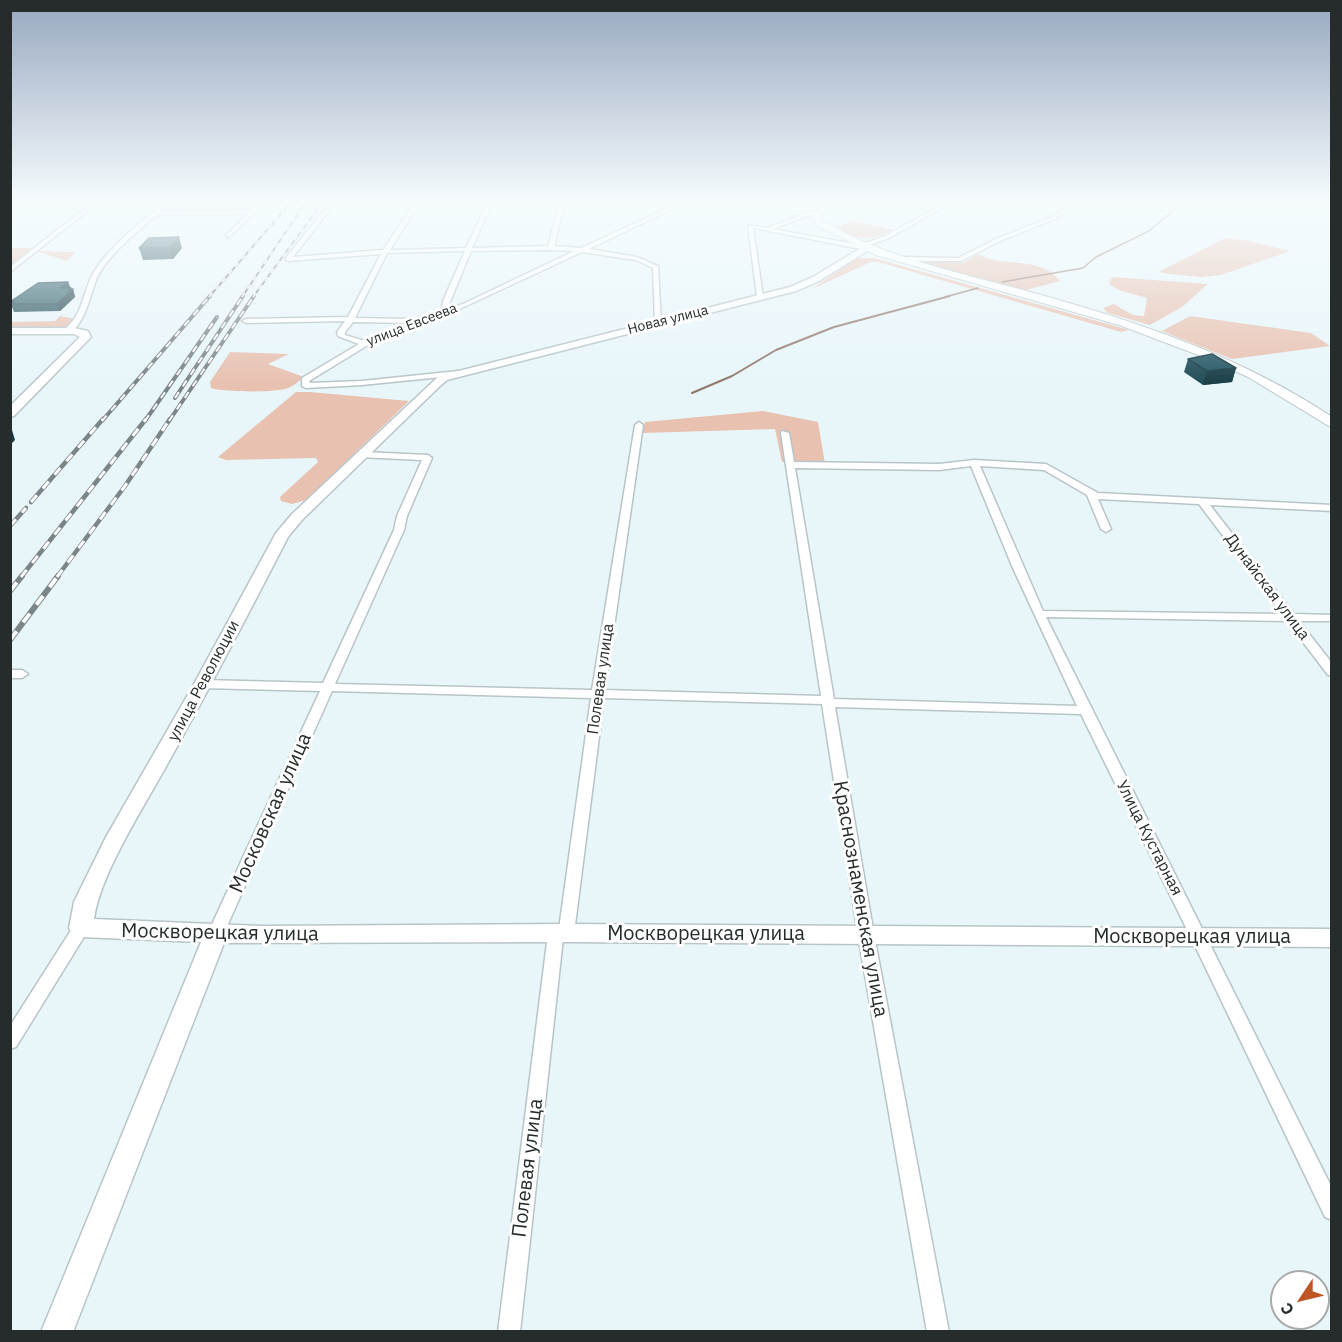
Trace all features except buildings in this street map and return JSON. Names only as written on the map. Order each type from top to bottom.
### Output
[{"type":"main road","points":[[910,262],[1169,337],[1247,370],[1273,384],[1332,424]]},
{"type":"street","points":[[69,330],[77,323],[98,271],[107,262]]},
{"type":"street","points":[[365,343],[341,335],[380,262]]},
{"type":"street","points":[[449,312],[445,303],[463,262]]},
{"type":"street","name":"улица Евсеева","points":[[462,373],[362,384],[306,386],[305,380],[365,343],[449,312],[557,262]]},
{"type":"street","points":[[647,262],[654,264],[659,322]]},
{"type":"street","points":[[755,262],[760,297]]},
{"type":"street","name":"Новая улица","points":[[462,373],[805,284],[835,262]]},
{"type":"street","points":[[246,321],[351,319],[419,322]]},
{"type":"street","points":[[10,331],[69,330],[86,336],[84,341],[10,413]]},
{"type":"street","name":"улица Революции","points":[[10,1042],[81,928],[85,902],[108,856],[281,536],[297,517],[436,383],[443,378],[462,373]]},
{"type":"street","name":"Полевая улица","points":[[509,1332],[561,933],[639,425]]},
{"type":"street","name":"Краснознаменская улица","points":[[784,433],[866,935],[938,1332]]},
{"type":"street","name":"Московская улица","points":[[57,1332],[216,933],[399,530],[402,516],[428,458],[362,455]]},
{"type":"street","points":[[790,465],[939,467],[974,463],[1046,467],[1096,495],[1332,508]]},
{"type":"street","name":"Улица Кустарная","points":[[974,463],[1085,710],[1332,1210]]},
{"type":"street","points":[[1091,493],[1106,529]]},
{"type":"street","name":"Дунайская улица","points":[[1202,501],[1332,672]]},
{"type":"street","points":[[1040,614],[1332,618]]},
{"type":"street","points":[[203,684],[598,693],[1085,710]]},
{"type":"street","name":"Москворецкая улица","points":[[81,928],[216,933],[1332,938]]},
{"type":"shaded area","points":[[11,262],[22,262],[11,270]]},
{"type":"shaded area","points":[[852,262],[887,262],[1129,330],[1121,332],[878,262],[871,262],[812,289]]},
{"type":"shaded area","points":[[1003,262],[1031,265],[1042,268],[1060,281],[1026,290],[920,263]]},
{"type":"shaded area","points":[[1179,262],[1259,262],[1221,275],[1200,277],[1160,271]]},
{"type":"shaded area","points":[[1112,277],[1208,284],[1182,307],[1150,325],[1108,313],[1103,308],[1114,304],[1133,315],[1144,316],[1147,298],[1119,290],[1109,284]]},
{"type":"shaded area","points":[[60,316],[75,319],[68,327],[11,329],[10,322],[55,321]]},
{"type":"shaded area","points":[[1190,316],[1311,333],[1330,346],[1232,359],[1162,331]]},
{"type":"shaded area","points":[[230,352],[289,354],[268,364],[304,377],[282,390],[238,391],[211,388],[210,382]]},
{"type":"shaded area","points":[[296,392],[409,401],[306,500],[292,504],[281,501],[280,497],[318,462],[316,458],[226,460],[218,457]]},
{"type":"shaded area","points":[[763,411],[818,422],[825,464],[782,462],[775,429],[642,433],[645,422]]},
{"type":"waterway","points":[[1002,282],[1083,268],[1091,262]]},
{"type":"waterway","points":[[945,297],[978,288]]},
{"type":"waterway","points":[[692,393],[732,376],[776,350],[834,327],[950,296]]},
{"type":"railway","points":[[209,297],[240,262]]},
{"type":"railway","points":[[242,297],[266,262]]},
{"type":"railway","points":[[253,297],[279,262]]},
{"type":"railway","points":[[102,421],[210,296]]},
{"type":"railway","points":[[175,398],[243,296]]},
{"type":"railway","points":[[169,421],[254,296]]},
{"type":"railway","points":[[145,421],[217,317]]},
{"type":"railway","points":[[31,502],[103,419]]},
{"type":"railway","points":[[21,577],[146,419]]},
{"type":"railway","points":[[57,577],[125,486],[170,419]]},
{"type":"railway","points":[[10,526],[26,508]]},
{"type":"railway","points":[[10,591],[22,576]]},
{"type":"railway","points":[[10,640],[58,576]]}]
